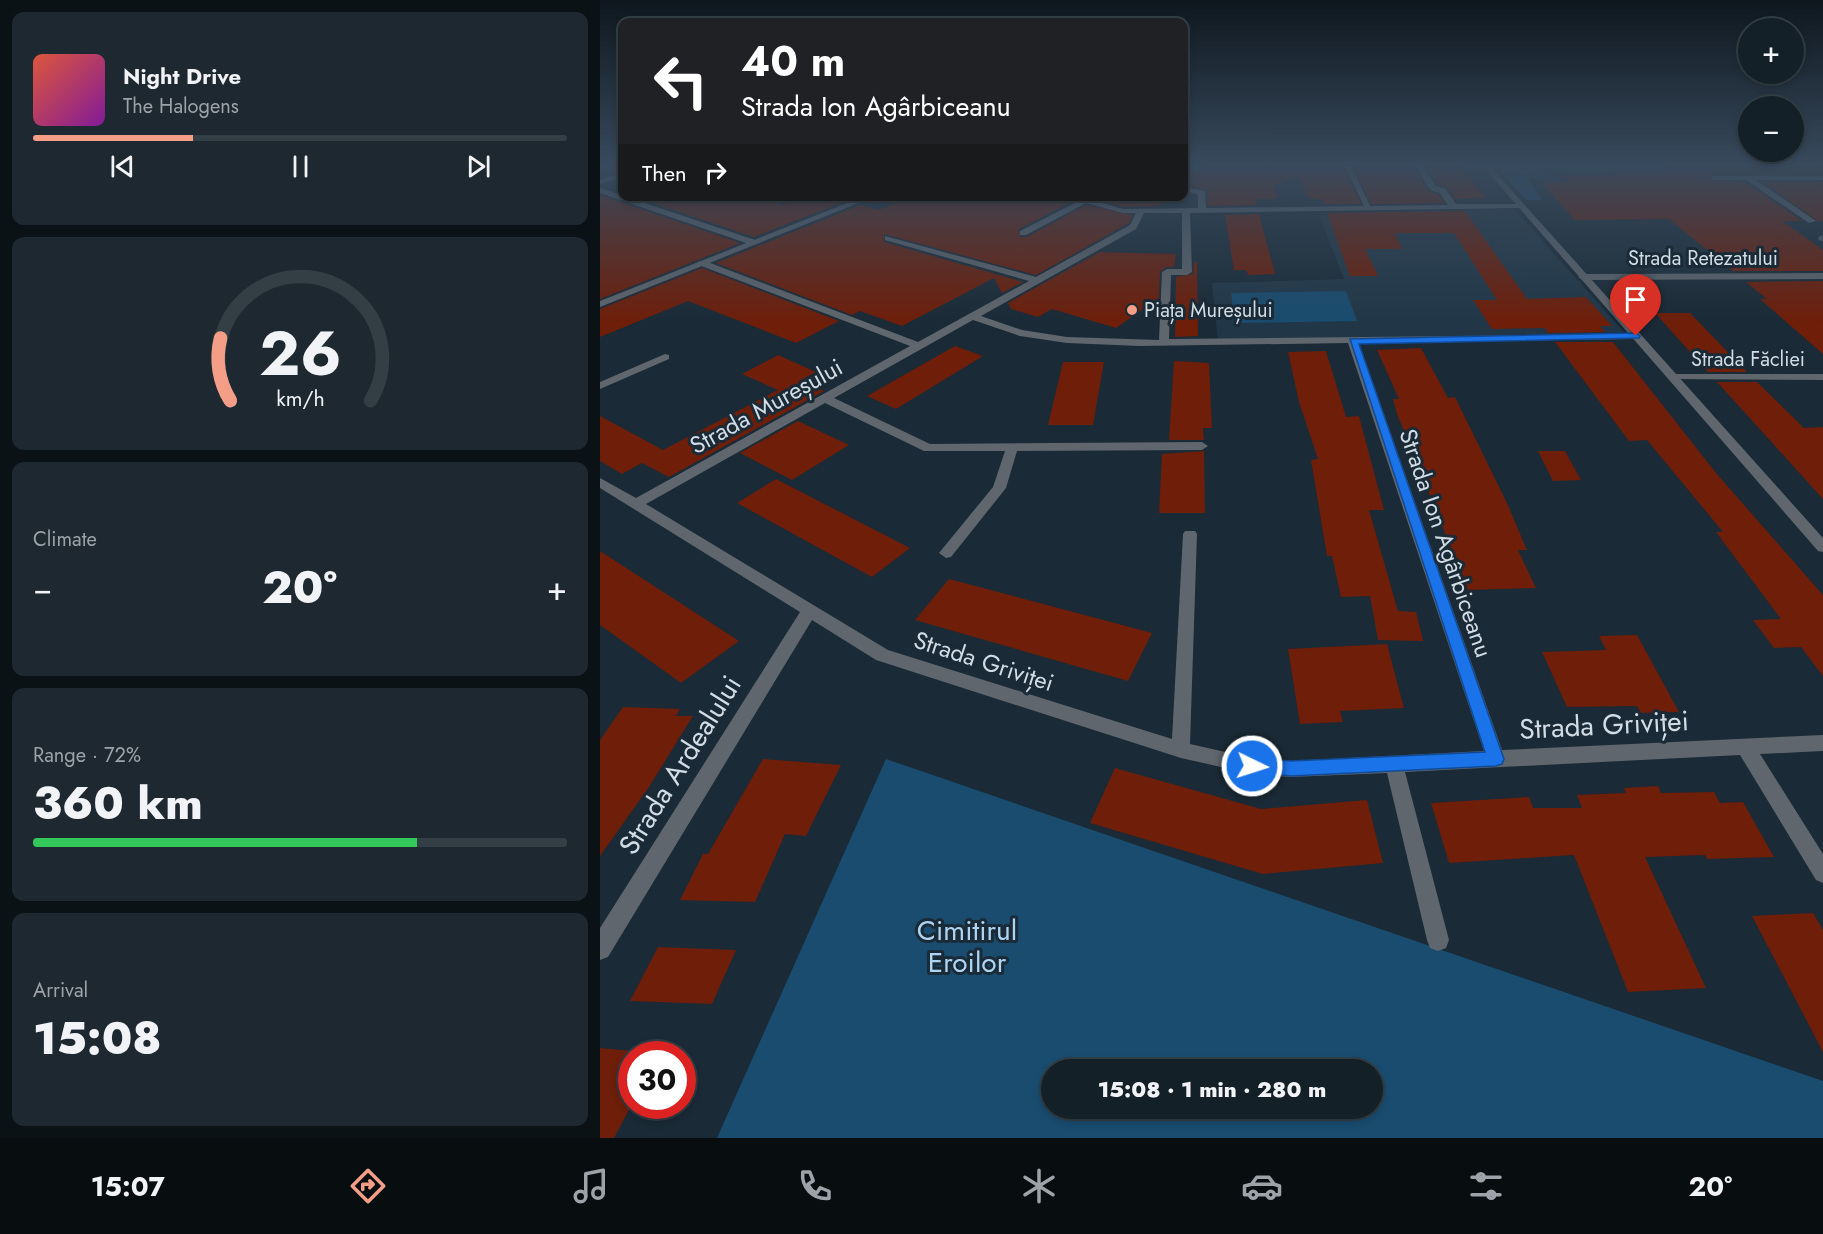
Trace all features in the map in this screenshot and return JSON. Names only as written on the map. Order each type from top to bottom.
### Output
[{"type":"street","points":[[682,217],[755,243]]},
{"type":"street","points":[[600,304],[820,217]]},
{"type":"street","points":[[1023,232],[1053,217]]},
{"type":"street","name":"Strada Mureșului","points":[[635,504],[1133,227],[1138,217]]},
{"type":"street","points":[[1164,343],[1167,272],[1187,272],[1186,217]]},
{"type":"street","points":[[1530,217],[1823,547]]},
{"type":"street","points":[[1806,217],[1812,221]]},
{"type":"street","points":[[888,238],[1036,280]]},
{"type":"street","points":[[702,263],[919,346]]},
{"type":"street","name":"Strada Retezatului","points":[[1583,277],[1823,276]]},
{"type":"street","points":[[972,316],[1020,333],[1067,340],[1164,343],[1636,336]]},
{"type":"street","name":"Strada Ion Agârbiceanu","points":[[1353,341],[1496,759]]},
{"type":"street","points":[[600,386],[665,357]]},
{"type":"street","name":"Strada Făcliei","points":[[1672,377],[1823,378]]},
{"type":"street","points":[[824,398],[928,448],[1202,446]]},
{"type":"street","points":[[946,553],[999,488],[1012,448]]},
{"type":"street","name":"Strada Griviței","points":[[600,482],[882,655],[1181,750],[1252,766],[1291,769],[1823,743]]},
{"type":"street","points":[[1181,750],[1190,534]]},
{"type":"street","name":"Strada Ardealului","points":[[600,949],[809,611]]},
{"type":"street","points":[[1745,747],[1823,873]]},
{"type":"street","points":[[1394,764],[1438,940]]},
{"type":"shaded area","points":[[1320,217],[1521,217],[1624,332],[1218,342],[1212,283],[1344,279]]},
{"type":"green space","points":[[1346,291],[1357,321],[1235,323],[1231,293]]},
{"type":"green space","name":"Cimitirul Eroilor","points":[[886,759],[1823,1081],[1823,1138],[717,1138]]},
{"type":"building","points":[[600,217],[665,217],[740,243],[600,299]]},
{"type":"building","points":[[695,217],[805,217],[754,237]]},
{"type":"building","points":[[830,217],[1042,217],[1019,229],[1020,237],[1027,237],[1064,217],[1131,217],[1129,223],[1036,275],[884,234],[884,242],[1023,282],[1002,293],[994,278],[902,326],[860,311],[852,315],[716,263]]},
{"type":"building","points":[[1225,217],[1260,217],[1275,274],[1248,275],[1246,270],[1234,270]]},
{"type":"building","points":[[1328,217],[1469,217],[1527,299],[1586,297],[1612,326],[1600,326],[1605,332],[1548,333],[1545,328],[1492,329],[1473,300],[1497,300],[1454,233],[1395,233],[1402,249],[1365,249],[1378,276],[1350,276]]},
{"type":"building","points":[[1572,217],[1796,217],[1802,221],[1782,221],[1823,250],[1823,271],[1733,271],[1669,219],[1575,220]]},
{"type":"building","points":[[1813,217],[1823,217],[1823,221]]},
{"type":"building","points":[[1100,252],[1176,254],[1174,267],[1166,267],[1160,272],[1159,298],[1116,328],[1052,309],[1038,317],[1011,309],[1008,303]]},
{"type":"building","points":[[1194,262],[1197,262],[1198,336],[1175,337],[1176,277],[1193,274]]},
{"type":"building","points":[[702,268],[839,321],[796,343],[688,301],[600,337],[600,309]]},
{"type":"building","points":[[1823,281],[1823,354],[1760,299],[1767,299],[1746,282]]},
{"type":"building","points":[[1655,313],[1690,313],[1747,372],[1708,372]]},
{"type":"building","points":[[1555,342],[1613,342],[1716,473],[1823,595],[1823,676],[1801,647],[1774,648],[1753,620],[1781,619],[1716,532],[1723,532],[1647,440],[1629,441]]},
{"type":"building","points":[[955,346],[983,356],[896,409],[867,396]]},
{"type":"building","points":[[1421,348],[1448,398],[1455,397],[1507,503],[1527,550],[1518,550],[1536,588],[1468,590],[1397,414],[1393,399],[1399,399],[1377,350]]},
{"type":"building","points":[[1326,351],[1346,417],[1359,416],[1384,510],[1369,510],[1398,611],[1416,612],[1423,641],[1378,640],[1370,596],[1341,597],[1332,556],[1327,556],[1311,460],[1318,459],[1299,402],[1288,352]]},
{"type":"building","points":[[778,355],[816,372],[799,381],[824,391],[669,477],[642,463],[622,474],[600,461],[600,416],[663,450],[778,390],[742,374]]},
{"type":"building","points":[[1174,361],[1209,363],[1212,428],[1203,428],[1204,440],[1169,440]]},
{"type":"building","points":[[1063,362],[1104,362],[1093,425],[1048,425]]},
{"type":"building","points":[[1717,382],[1757,382],[1804,428],[1823,427],[1823,499]]},
{"type":"building","points":[[798,421],[849,445],[792,480],[740,453]]},
{"type":"building","points":[[1204,451],[1205,513],[1159,513],[1162,454]]},
{"type":"building","points":[[1538,451],[1565,451],[1581,480],[1553,481]]},
{"type":"building","points":[[776,479],[910,548],[872,577],[737,503]]},
{"type":"building","points":[[600,551],[739,641],[681,683],[600,625]]},
{"type":"building","points":[[949,579],[1152,633],[1128,681],[915,620]]},
{"type":"building","points":[[1637,635],[1679,712],[1641,713],[1637,706],[1567,707],[1542,652],[1606,650],[1599,636]]},
{"type":"building","points":[[1387,644],[1404,708],[1340,711],[1343,722],[1300,724],[1288,649]]},
{"type":"building","points":[[623,707],[680,709],[676,716],[693,716],[649,787],[600,856],[600,740]]},
{"type":"building","points":[[763,759],[841,765],[806,836],[785,834],[755,902],[680,900],[703,854],[708,854]]},
{"type":"building","points":[[1115,768],[1261,809],[1367,800],[1383,863],[1263,874],[1090,823]]},
{"type":"building","points":[[1658,786],[1661,793],[1714,792],[1720,803],[1743,802],[1774,857],[1707,859],[1705,855],[1645,857],[1706,988],[1628,992],[1574,855],[1449,863],[1431,803],[1529,797],[1533,808],[1582,808],[1577,795],[1626,793],[1624,788]]},
{"type":"building","points":[[1813,913],[1823,930],[1823,1052],[1752,916]]},
{"type":"building","points":[[658,947],[736,950],[712,1004],[630,1001]]},
{"type":"building","points":[[600,1048],[618,1050],[618,1119],[624,1119],[614,1138],[600,1138]]},
{"type":"place","name":"Piața Mureșului","points":[[1132,310]]},
{"type":"route","points":[[1252,766],[1291,769],[1496,759],[1353,341],[1636,336]]}]
